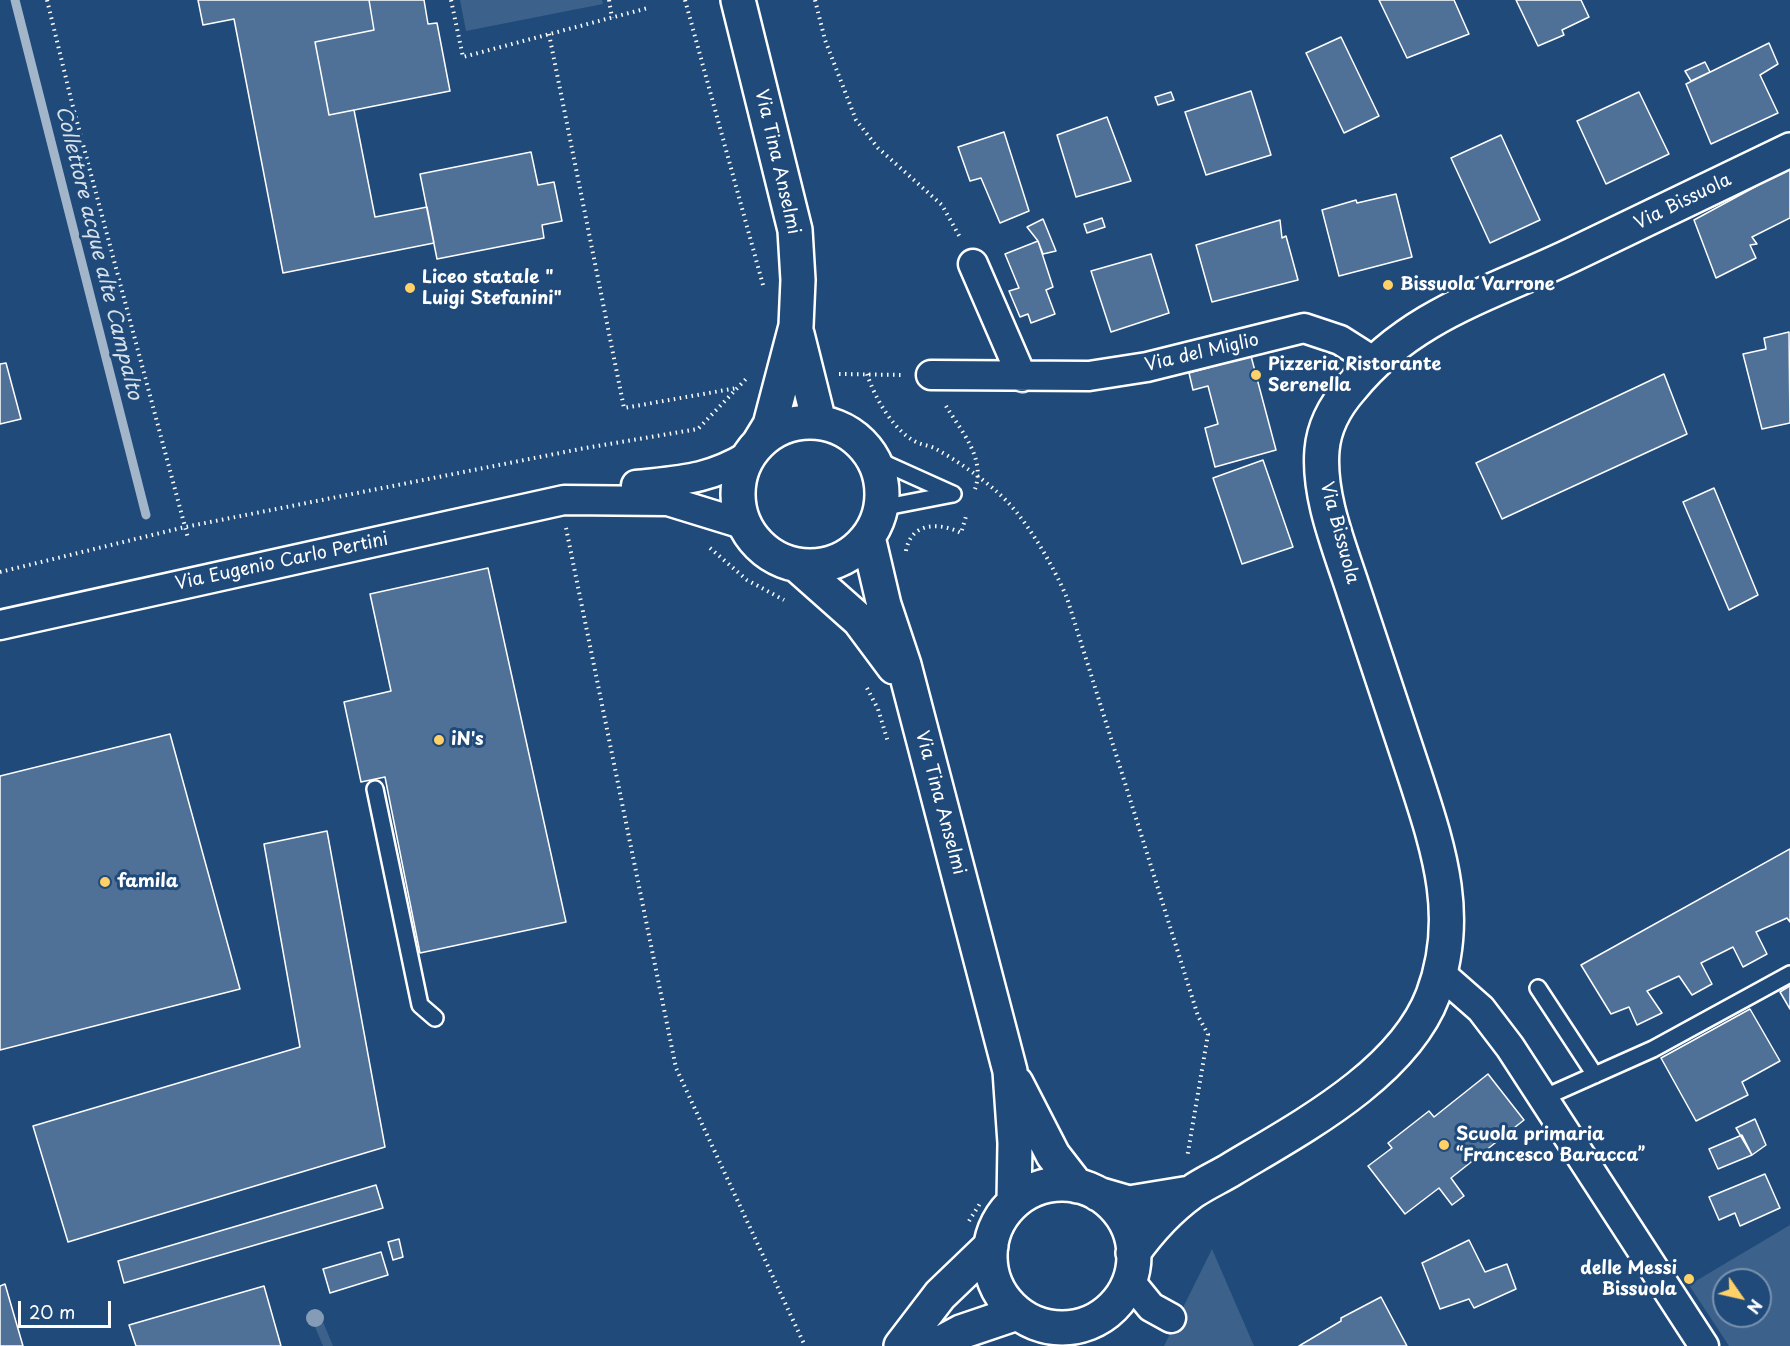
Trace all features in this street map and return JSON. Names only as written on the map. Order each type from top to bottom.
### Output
[{"type":"street","name":"Via Tina Anselmi","points":[[738,0],[795,230],[798,280],[796,326],[770,425],[754,450]]},
{"type":"street","name":"Via Bissuola","points":[[1186,1179],[1293,1131],[1374,1076],[1399,1050],[1427,1010],[1448,942],[1448,910],[1424,804],[1336,537],[1321,465],[1322,445],[1340,401],[1373,361],[1405,335],[1434,317],[1569,257],[1790,150]]},
{"type":"street","points":[[973,264],[1022,377]]},
{"type":"street","name":"Via Tina Anselmi","points":[[796,326],[819,422]]},
{"type":"street","name":"Via del Miglio","points":[[931,375],[1089,376],[1147,367],[1304,328],[1340,340],[1373,361]]},
{"type":"street","points":[[819,422],[850,434],[873,458],[879,474],[874,522],[854,551],[836,561],[817,566],[796,565],[774,557],[757,543],[746,525],[738,501],[740,477],[754,450],[786,426],[819,422]]},
{"type":"street","name":"Via Eugenio Carlo Pertini","points":[[569,512],[582,491],[691,479],[722,472],[754,450]]},
{"type":"street","name":"Via Eugenio Carlo Pertini","points":[[0,625],[569,512],[668,501],[746,525]]},
{"type":"street","name":"Via Tina Anselmi","points":[[874,522],[884,605],[911,690],[1010,1071],[1015,1143],[999,1200]]},
{"type":"street","points":[[796,565],[859,620],[911,690]]},
{"type":"street","points":[[1440,973],[1489,1019],[1704,1346]]},
{"type":"street","name":"Via Tina Anselmi","points":[[1010,1071],[1053,1155],[1087,1190]]},
{"type":"street","points":[[901,1346],[940,1295],[979,1236],[998,1222],[999,1200],[1044,1186],[1087,1190],[1130,1203],[1186,1179]]},
{"type":"street","points":[[935,1346],[961,1332],[1063,1329],[1088,1324],[1104,1314],[1125,1291],[1131,1266],[1144,1238],[1186,1179]]},
{"type":"street","points":[[1087,1190],[1115,1208],[1127,1226],[1131,1266],[1151,1307],[1171,1318]]},
{"type":"street","points":[[979,1236],[1000,1294],[1037,1328]]},
{"type":"street","points":[[1104,1314],[1106,1346]]},
{"type":"lane","points":[[873,458],[953,494],[874,522]]},
{"type":"lane","points":[[375,789],[420,1005],[435,1018]]},
{"type":"lane","points":[[1543,1098],[1653,1049],[1790,974]]},
{"type":"lane","points":[[1538,988],[1595,1075]]},
{"type":"path","points":[[47,0],[72,103],[188,537]]},
{"type":"path","points":[[451,0],[463,57],[648,8]]},
{"type":"path","points":[[609,0],[612,18]]},
{"type":"path","points":[[685,0],[764,288]]},
{"type":"path","points":[[815,0],[825,40],[856,120],[878,148],[942,205],[973,264]]},
{"type":"path","points":[[549,34],[624,408],[738,388]]},
{"type":"path","points":[[0,572],[185,527],[580,449],[698,429],[745,382],[748,374]]},
{"type":"path","points":[[835,374],[931,375]]},
{"type":"path","points":[[867,374],[872,388],[896,426],[914,441],[935,449],[998,492],[1031,533],[1056,573],[1068,598],[1198,1016],[1208,1034],[1186,1159],[1186,1179]]},
{"type":"path","points":[[569,512],[565,524],[676,1068],[805,1346]]},
{"type":"path","points":[[701,543],[728,560],[747,580],[790,601]]},
{"type":"path","points":[[863,682],[878,709],[888,743]]},
{"type":"path","points":[[979,1236],[999,1200]]},
{"type":"shaded area","points":[[460,0],[602,0],[603,4],[466,31]]},
{"type":"shaded area","points":[[1790,1225],[1790,1346],[1729,1346],[1717,1328],[1772,1328],[1772,1268],[1718,1268]]},
{"type":"shaded area","points":[[1212,1249],[1254,1346],[1164,1346]]},
{"type":"shaded area","points":[[1712,1271],[1712,1320],[1689,1285]]},
{"type":"shaded area","points":[[319,1312],[333,1346],[323,1346],[310,1315]]},
{"type":"building","points":[[198,0],[369,0],[374,30],[315,42],[329,115],[354,110],[375,217],[427,207],[434,243],[283,273],[234,19],[203,25]]},
{"type":"building","points":[[369,0],[424,0],[428,24],[437,23],[450,91],[329,115],[315,42],[374,30]]},
{"type":"building","points":[[1379,0],[1454,0],[1469,34],[1407,58]]},
{"type":"building","points":[[1516,0],[1581,0],[1589,17],[1562,30],[1564,35],[1538,46]]},
{"type":"building","points":[[1341,37],[1379,116],[1344,133],[1306,53]]},
{"type":"building","points":[[1769,43],[1778,64],[1760,75],[1778,113],[1711,144],[1686,84]]},
{"type":"building","points":[[1705,62],[1710,72],[1691,81],[1685,71]]},
{"type":"building","points":[[1251,91],[1271,155],[1206,175],[1185,112]]},
{"type":"building","points":[[1171,92],[1174,100],[1158,105],[1155,97]]},
{"type":"building","points":[[1639,92],[1669,154],[1606,184],[1577,121]]},
{"type":"building","points":[[1107,117],[1131,181],[1076,197],[1057,135]]},
{"type":"building","points":[[1004,132],[1029,211],[1000,223],[981,178],[970,181],[958,147]]},
{"type":"building","points":[[1501,135],[1540,220],[1490,243],[1451,158]]},
{"type":"building","points":[[531,152],[538,185],[554,182],[562,221],[542,225],[544,238],[437,259],[420,174]]},
{"type":"building","points":[[1790,168],[1790,218],[1752,237],[1757,244],[1750,245],[1756,258],[1716,278],[1694,220]]},
{"type":"building","points":[[1396,194],[1412,257],[1339,276],[1322,210],[1356,200],[1357,203]]},
{"type":"building","points":[[1102,218],[1105,227],[1087,233],[1084,224]]},
{"type":"building","points":[[1043,219],[1056,251],[1043,254],[1038,241],[1027,227]]},
{"type":"building","points":[[1280,220],[1282,238],[1286,236],[1298,280],[1212,302],[1196,245]]},
{"type":"building","points":[[1038,241],[1053,287],[1046,290],[1055,314],[1031,323],[1028,314],[1020,317],[1009,291],[1019,288],[1005,254]]},
{"type":"building","points":[[1151,254],[1169,313],[1111,332],[1091,271]]},
{"type":"building","points":[[1789,332],[1790,423],[1762,429],[1743,354],[1766,349],[1764,338]]},
{"type":"building","points":[[1251,356],[1276,450],[1215,467],[1205,428],[1218,424],[1208,386],[1193,390],[1189,373]]},
{"type":"building","points":[[6,363],[21,419],[0,424],[0,364]]},
{"type":"building","points":[[1664,374],[1687,434],[1502,519],[1476,463]]},
{"type":"building","points":[[1263,460],[1293,547],[1242,564],[1213,478]]},
{"type":"building","points":[[1714,488],[1758,595],[1729,610],[1683,502]]},
{"type":"building","name":"iN's","points":[[488,568],[566,922],[420,953],[385,777],[361,782],[344,702],[391,691],[370,594]]},
{"type":"building","name":"famila","points":[[170,734],[240,989],[0,1050],[0,776]]},
{"type":"building","points":[[327,831],[385,1147],[68,1242],[33,1126],[300,1047],[264,844]]},
{"type":"building","points":[[1790,849],[1790,922],[1787,918],[1756,932],[1767,954],[1743,967],[1733,947],[1701,963],[1712,984],[1692,995],[1679,976],[1647,991],[1662,1013],[1637,1025],[1629,1007],[1611,1014],[1581,965]]},
{"type":"building","points":[[1790,986],[1790,1009],[1780,992]]},
{"type":"building","points":[[1750,1009],[1780,1061],[1742,1082],[1748,1095],[1696,1121],[1661,1058]]},
{"type":"building","points":[[1488,1074],[1524,1120],[1451,1178],[1464,1196],[1452,1205],[1439,1188],[1405,1214],[1368,1166],[1392,1148],[1388,1143],[1429,1111],[1434,1117]]},
{"type":"building","points":[[1755,1119],[1766,1145],[1752,1155],[1736,1128]]},
{"type":"building","points":[[1742,1135],[1752,1155],[1718,1169],[1709,1149]]},
{"type":"building","points":[[1765,1174],[1780,1208],[1740,1226],[1735,1213],[1719,1220],[1709,1197]]},
{"type":"building","points":[[376,1185],[383,1208],[124,1283],[118,1261]]},
{"type":"building","points":[[399,1239],[403,1257],[393,1260],[388,1242]]},
{"type":"building","points":[[1469,1240],[1485,1272],[1507,1264],[1516,1289],[1474,1308],[1469,1299],[1440,1309],[1422,1263]]},
{"type":"building","points":[[381,1252],[388,1275],[330,1293],[323,1269]]},
{"type":"building","points":[[5,1284],[23,1346],[0,1346],[0,1286]]},
{"type":"building","points":[[264,1286],[281,1346],[136,1346],[129,1325]]},
{"type":"building","points":[[1381,1297],[1407,1346],[1299,1346],[1341,1321],[1341,1318]]},
{"type":"waterway","name":"Collettore acque alte Campalto","points":[[15,0],[146,515]]},
{"type":"place","name":"Bissuola Varrone","points":[[1388,285]]},
{"type":"place","name":"Liceo statale \" Luigi Stefanini\"","points":[[410,288]]},
{"type":"place","name":"Pizzeria Ristorante Serenella","points":[[1256,375]]},
{"type":"place","name":"iN's","points":[[439,740]]},
{"type":"place","name":"famila","points":[[105,882]]},
{"type":"place","name":"Scuola primaria “Francesco Baracca”","points":[[1444,1145]]},
{"type":"place","name":"delle Messi Bissuola","points":[[1689,1279]]}]
